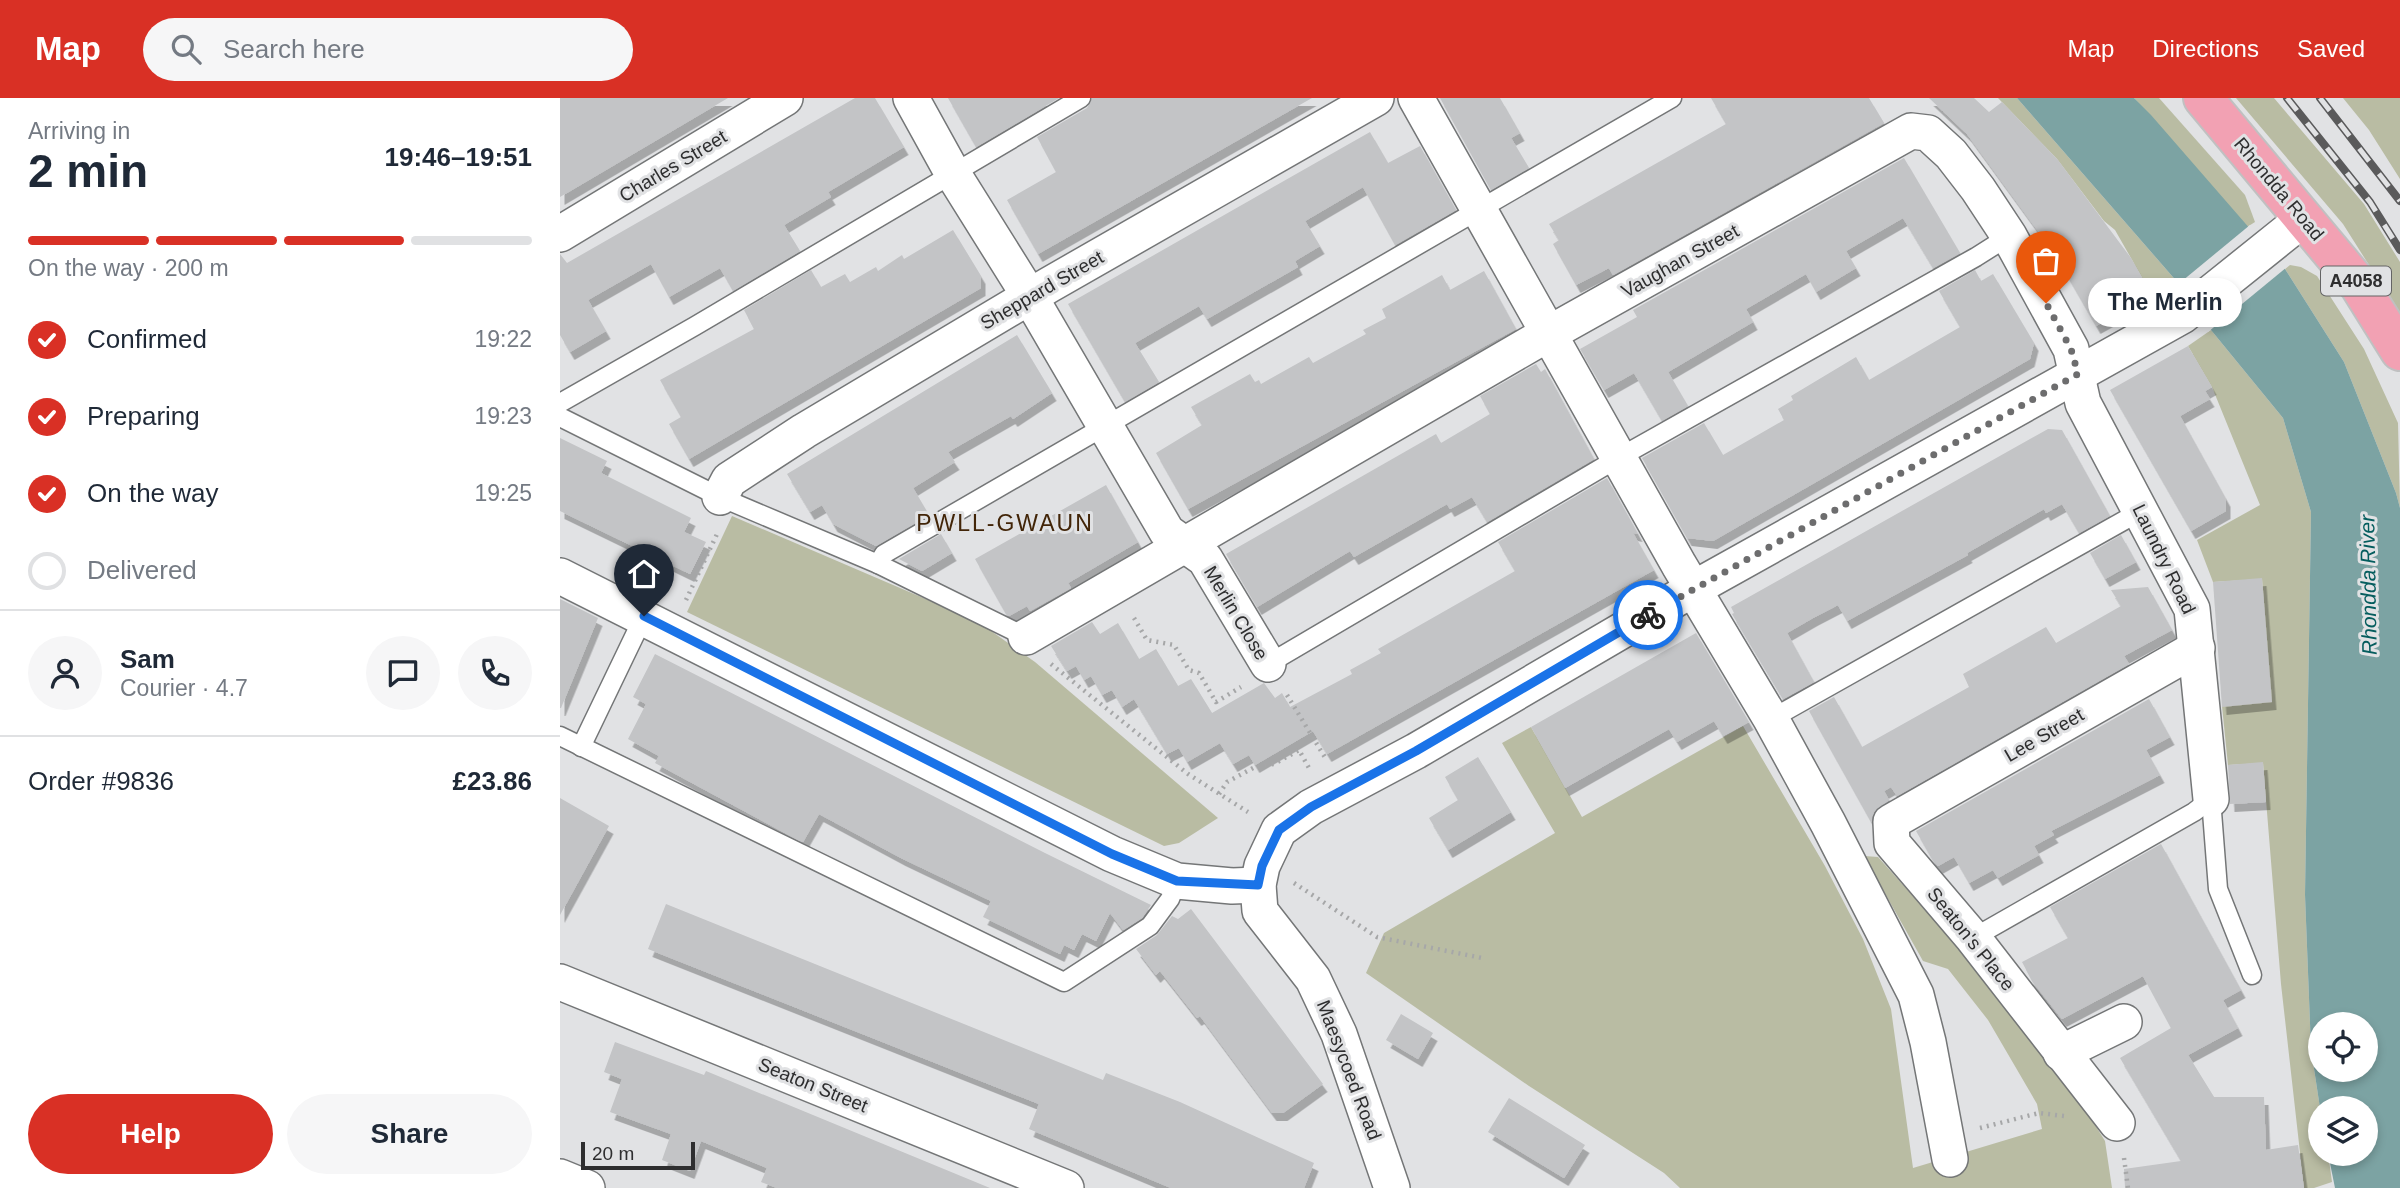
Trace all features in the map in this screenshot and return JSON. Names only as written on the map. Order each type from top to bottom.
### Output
[{"type":"main road","name":"Rhondda Road","points":[[2203,98],[2360,285],[2400,351]]},
{"type":"street","name":"Charles Street","points":[[560,234],[785,98]]},
{"type":"street","points":[[911,98],[953,174],[1030,297]]},
{"type":"street","name":"Sheppard Street","points":[[720,497],[729,480],[804,431],[1030,297],[1376,98]]},
{"type":"street","points":[[1416,98],[1693,589],[1829,823],[1916,995],[1928,1042],[1948,1148]]},
{"type":"street","name":"Vaughan Street","points":[[1026,637],[1550,334],[1911,131],[1928,133],[1951,154],[1978,189],[2009,236],[2071,349],[2078,374]]},
{"type":"street","points":[[560,576],[1112,854],[1177,881],[1260,876],[1279,830],[1311,807],[1336,777],[1416,751],[1693,589],[2182,316],[2303,219]]},
{"type":"street","name":"Merlin Close","points":[[1030,297],[1167,532],[1205,559],[1268,664]]},
{"type":"street","name":"Laundry Road","points":[[2078,374],[2083,403],[2192,609],[2211,799]]},
{"type":"street","name":"Lee Street","points":[[1891,822],[2197,648]]},
{"type":"street","name":"Seaton's Place","points":[[1891,822],[1892,843],[1973,938],[2118,1123]]},
{"type":"street","name":"Maesycoed Road","points":[[1260,876],[1260,911],[1313,979],[1339,1034],[1392,1188]]},
{"type":"street","name":"Seaton Street","points":[[560,982],[1066,1188]]},
{"type":"street","points":[[2061,1053],[2124,1022]]},
{"type":"street","points":[[560,1177],[587,1188]]},
{"type":"lane","points":[[560,402],[1081,98]]},
{"type":"lane","points":[[878,564],[884,554],[1672,98]]},
{"type":"lane","points":[[1268,664],[1620,457],[2009,236]]},
{"type":"lane","points":[[560,417],[720,497],[878,564],[1026,637]]},
{"type":"lane","points":[[1770,719],[2141,510]]},
{"type":"lane","points":[[581,747],[658,624]]},
{"type":"lane","points":[[560,736],[1064,982],[1150,926],[1170,899],[1177,881]]},
{"type":"lane","points":[[1973,938],[2194,813],[2211,799]]},
{"type":"lane","points":[[2211,799],[2218,889],[2252,975]]},
{"type":"path","points":[[658,624],[727,513],[720,497]]},
{"type":"path","name":"Merlin Close","points":[[1103,593],[1114,612],[1134,618],[1147,640],[1174,645],[1189,670],[1199,673],[1216,702],[1264,674],[1268,664]]},
{"type":"path","points":[[1026,637],[1052,666],[1188,774],[1279,830]]},
{"type":"path","points":[[1268,664],[1336,777]]},
{"type":"path","points":[[1219,794],[1227,782],[1255,767],[1273,764],[1299,750],[1314,773],[1336,777]]},
{"type":"path","points":[[1260,876],[1304,888],[1377,937],[1482,958]]},
{"type":"path","points":[[1948,1148],[2039,1112],[2118,1123]]},
{"type":"green space","points":[[1998,98],[2017,98],[2179,284],[2165,295],[2152,295],[2115,230],[2104,221],[2057,159]]},
{"type":"green space","points":[[2134,98],[2159,98],[2245,195],[2255,222],[2247,227]]},
{"type":"green space","points":[[2236,98],[2274,98],[2364,204],[2400,262],[2400,314],[2343,224]]},
{"type":"green space","points":[[2343,98],[2400,98],[2400,179],[2369,130]]},
{"type":"green space","points":[[2290,265],[2301,267],[2317,276],[2364,349],[2398,423],[2400,508],[2344,362],[2285,269]]},
{"type":"green space","points":[[2211,330],[2283,418],[2311,512],[2305,895],[2310,1012],[2308,1082],[2316,1082],[2318,1096],[2308,1096],[2308,1166],[2330,1166],[2332,1182],[2314,1188],[2304,1188],[2281,984],[2263,763],[2228,765],[2222,706],[2271,701],[2262,579],[2213,582],[2197,540],[2260,505],[2212,387],[2188,346]]},
{"type":"green space","points":[[732,516],[977,621],[1035,662],[1218,818],[1179,843],[1164,846],[687,612]]},
{"type":"green space","points":[[1743,726],[1825,866],[1863,939],[1891,1009],[1913,1168],[2042,1129],[2037,1104],[1988,1020],[1948,969],[1923,961],[1864,856],[1878,857],[1955,943],[1971,954],[2082,1104],[2105,1141],[2112,1188],[1680,1188],[1664,1173],[1529,1086],[1366,973],[1384,933],[1555,833],[1502,743],[1531,727],[1582,817]]},
{"type":"water","name":"Rhondda River","points":[[2017,98],[2134,98],[2151,115],[2285,269],[2344,362],[2396,493],[2400,508],[2400,1188],[2335,1188],[2331,1166],[2378,1166],[2378,1096],[2318,1096],[2316,1082],[2378,1082],[2378,1012],[2310,1012],[2305,895],[2311,512],[2283,418],[2211,330],[2179,284]]},
{"type":"pier","points":[[2250,225],[2287,267],[2208,332],[2176,286]]},
{"type":"building","points":[[560,98],[728,98],[560,197]]},
{"type":"building","points":[[855,98],[875,98],[904,147],[828,192],[831,197],[784,225],[800,251],[733,291],[720,268],[669,297],[651,264],[588,300],[606,331],[570,352],[560,335],[560,254],[567,263]]},
{"type":"building","points":[[948,98],[1059,98],[976,147]]},
{"type":"building","points":[[1092,98],[1312,98],[1038,254],[1007,200],[1056,172],[1037,137],[1087,108]]},
{"type":"building","points":[[1440,98],[1500,98],[1520,133],[1511,138],[1529,168],[1491,190]]},
{"type":"building","points":[[1711,98],[1869,98],[1884,123],[1613,275],[1609,268],[1576,285],[1553,244],[1559,240],[1549,224],[1726,124]]},
{"type":"building","points":[[1929,98],[1974,98],[1989,112],[2002,102],[2058,160],[2131,258],[2152,295],[2096,326],[2054,253],[1967,134]]},
{"type":"building","points":[[1370,132],[1388,163],[1420,146],[1456,210],[1395,245],[1363,187],[1305,221],[1320,246],[1295,261],[1298,267],[1207,319],[1199,306],[1135,343],[1159,382],[1125,402],[1068,304]]},
{"type":"building","points":[[1904,158],[1960,253],[1933,268],[1903,218],[1846,251],[1856,268],[1816,292],[1806,274],[1746,309],[1753,322],[1668,372],[1688,406],[1662,421],[1634,373],[1604,390],[1580,349],[1637,317],[1633,310]]},
{"type":"building","points":[[953,230],[981,276],[981,288],[689,459],[669,424],[681,417],[660,380],[754,329],[744,310],[811,270],[821,287],[845,274],[850,282],[876,267],[878,271],[902,255],[904,259]]},
{"type":"building","points":[[1975,270],[1981,281],[1993,274],[2034,343],[2030,359],[1713,541],[1687,538],[1642,458],[1704,423],[1723,455],[1784,420],[1778,409],[1793,400],[1791,396],[1856,357],[1869,380],[1960,327],[1939,291]]},
{"type":"building","points":[[1484,271],[1516,329],[1188,509],[1156,453],[1202,425],[1191,407],[1250,374],[1255,382],[1259,380],[1261,384],[1309,357],[1313,363],[1366,334],[1363,330],[1386,318],[1382,309],[1442,275],[1450,290]]},
{"type":"building","points":[[1017,335],[1052,393],[1013,419],[1011,416],[948,452],[955,462],[913,488],[929,515],[876,546],[833,524],[822,505],[810,512],[787,474]]},
{"type":"building","points":[[2188,346],[2212,387],[2205,391],[2210,399],[2180,416],[2226,499],[2226,511],[2191,531],[2110,390]]},
{"type":"building","points":[[1536,364],[1541,372],[1545,369],[1594,459],[1487,522],[1472,497],[1450,509],[1447,504],[1354,557],[1350,551],[1257,607],[1226,554],[1436,434],[1441,443],[1490,414],[1480,396]]},
{"type":"building","points":[[2048,429],[2062,430],[2110,516],[2079,533],[2062,504],[2046,513],[2044,509],[1967,553],[1968,555],[1847,621],[1838,605],[1813,618],[1787,633],[1814,682],[1783,699],[1732,614],[1734,613],[1731,607]]},
{"type":"building","points":[[560,438],[607,461],[601,473],[691,518],[684,532],[706,542],[690,574],[560,511]]},
{"type":"building","points":[[1607,478],[1638,534],[1633,533],[1654,570],[1327,754],[1313,731],[1255,765],[1249,755],[1233,764],[1220,743],[1187,762],[1179,748],[1167,754],[1134,699],[1122,707],[1112,690],[1102,695],[1091,676],[1084,680],[1076,666],[1067,671],[1051,646],[1092,622],[1100,634],[1118,623],[1139,659],[1156,649],[1178,686],[1191,679],[1212,713],[1264,683],[1275,698],[1282,693],[1290,707],[1352,674],[1350,670],[1381,653],[1378,649],[1515,571],[1498,542]]},
{"type":"building","points":[[1106,485],[1138,542],[1068,583],[1071,588],[1030,611],[1027,606],[1009,616],[1006,614],[975,559]]},
{"type":"building","points":[[941,534],[952,553],[922,571],[899,559]]},
{"type":"building","points":[[2121,535],[2136,562],[2105,579],[2090,553]]},
{"type":"building","points":[[2262,578],[2272,702],[2222,707],[2213,582]]},
{"type":"building","points":[[2148,587],[2172,630],[2124,656],[2129,664],[1897,796],[1891,787],[1884,791],[1889,800],[1874,812],[1871,822],[1809,711],[1834,697],[1862,747],[1969,687],[1963,674],[2046,627],[2056,643],[2121,606],[2111,590]]},
{"type":"building","points":[[560,599],[598,618],[561,708],[560,708]]},
{"type":"building","points":[[1696,633],[1749,722],[1723,736],[1714,721],[1677,742],[1669,729],[1565,788],[1531,727]]},
{"type":"building","points":[[655,654],[1151,905],[1142,918],[1123,930],[1110,913],[1096,941],[1082,934],[1074,950],[1064,945],[1060,954],[983,917],[991,901],[901,858],[819,814],[803,842],[798,840],[655,763],[659,756],[628,739],[646,704],[633,697]]},
{"type":"building","points":[[2149,699],[2170,737],[2146,750],[2160,775],[2051,831],[2054,835],[2034,846],[2039,855],[1998,878],[1993,870],[1969,883],[1954,857],[1938,866],[1932,859],[1916,831]]},
{"type":"building","points":[[1478,757],[1511,812],[1448,850],[1429,818],[1458,800],[1445,777]]},
{"type":"building","points":[[2263,762],[2266,802],[2230,804],[2228,765]]},
{"type":"building","points":[[560,798],[609,826],[560,915]]},
{"type":"building","points":[[2161,844],[2241,990],[2223,1000],[2238,1028],[2188,1055],[2214,1097],[2264,1097],[2266,1150],[2298,1145],[2304,1188],[2125,1188],[2124,1169],[2181,1161],[2120,1058],[2171,1028],[2143,976],[2062,1019],[2032,981],[2022,962],[2068,938],[2050,907]]},
{"type":"building","points":[[666,904],[1103,1080],[1106,1073],[1180,1102],[1314,1163],[1304,1188],[1171,1188],[1029,1129],[1039,1104],[648,949]]},
{"type":"building","points":[[1191,909],[1323,1084],[1283,1113],[1272,1113],[1200,1016],[1197,1018],[1160,971],[1156,975],[1136,949],[1157,935],[1172,916],[1178,919]]},
{"type":"building","points":[[1401,1014],[1433,1033],[1418,1059],[1386,1040]]},
{"type":"building","points":[[615,1042],[704,1075],[706,1071],[990,1188],[777,1188],[761,1182],[767,1168],[701,1141],[690,1171],[662,1160],[671,1134],[610,1112],[622,1079],[604,1072]]},
{"type":"building","points":[[1509,1098],[1585,1145],[1564,1178],[1488,1132]]},
{"type":"railway","points":[[2287,98],[2370,202],[2400,250]]},
{"type":"railway","points":[[2320,98],[2400,201]]},
{"type":"way so far","points":[[1648,615],[2078,374],[2071,349],[2046,303]]},
{"type":"place","name":"The Merlin","points":[[2046,303]]},
{"type":"district","name":"PWLL-GWAUN","points":[[1005,523]]},
{"type":"route","points":[[644,616],[1112,854],[1177,881],[1232,886],[1258,885],[1262,866],[1279,830],[1311,807],[1416,751],[1648,615]]}]
